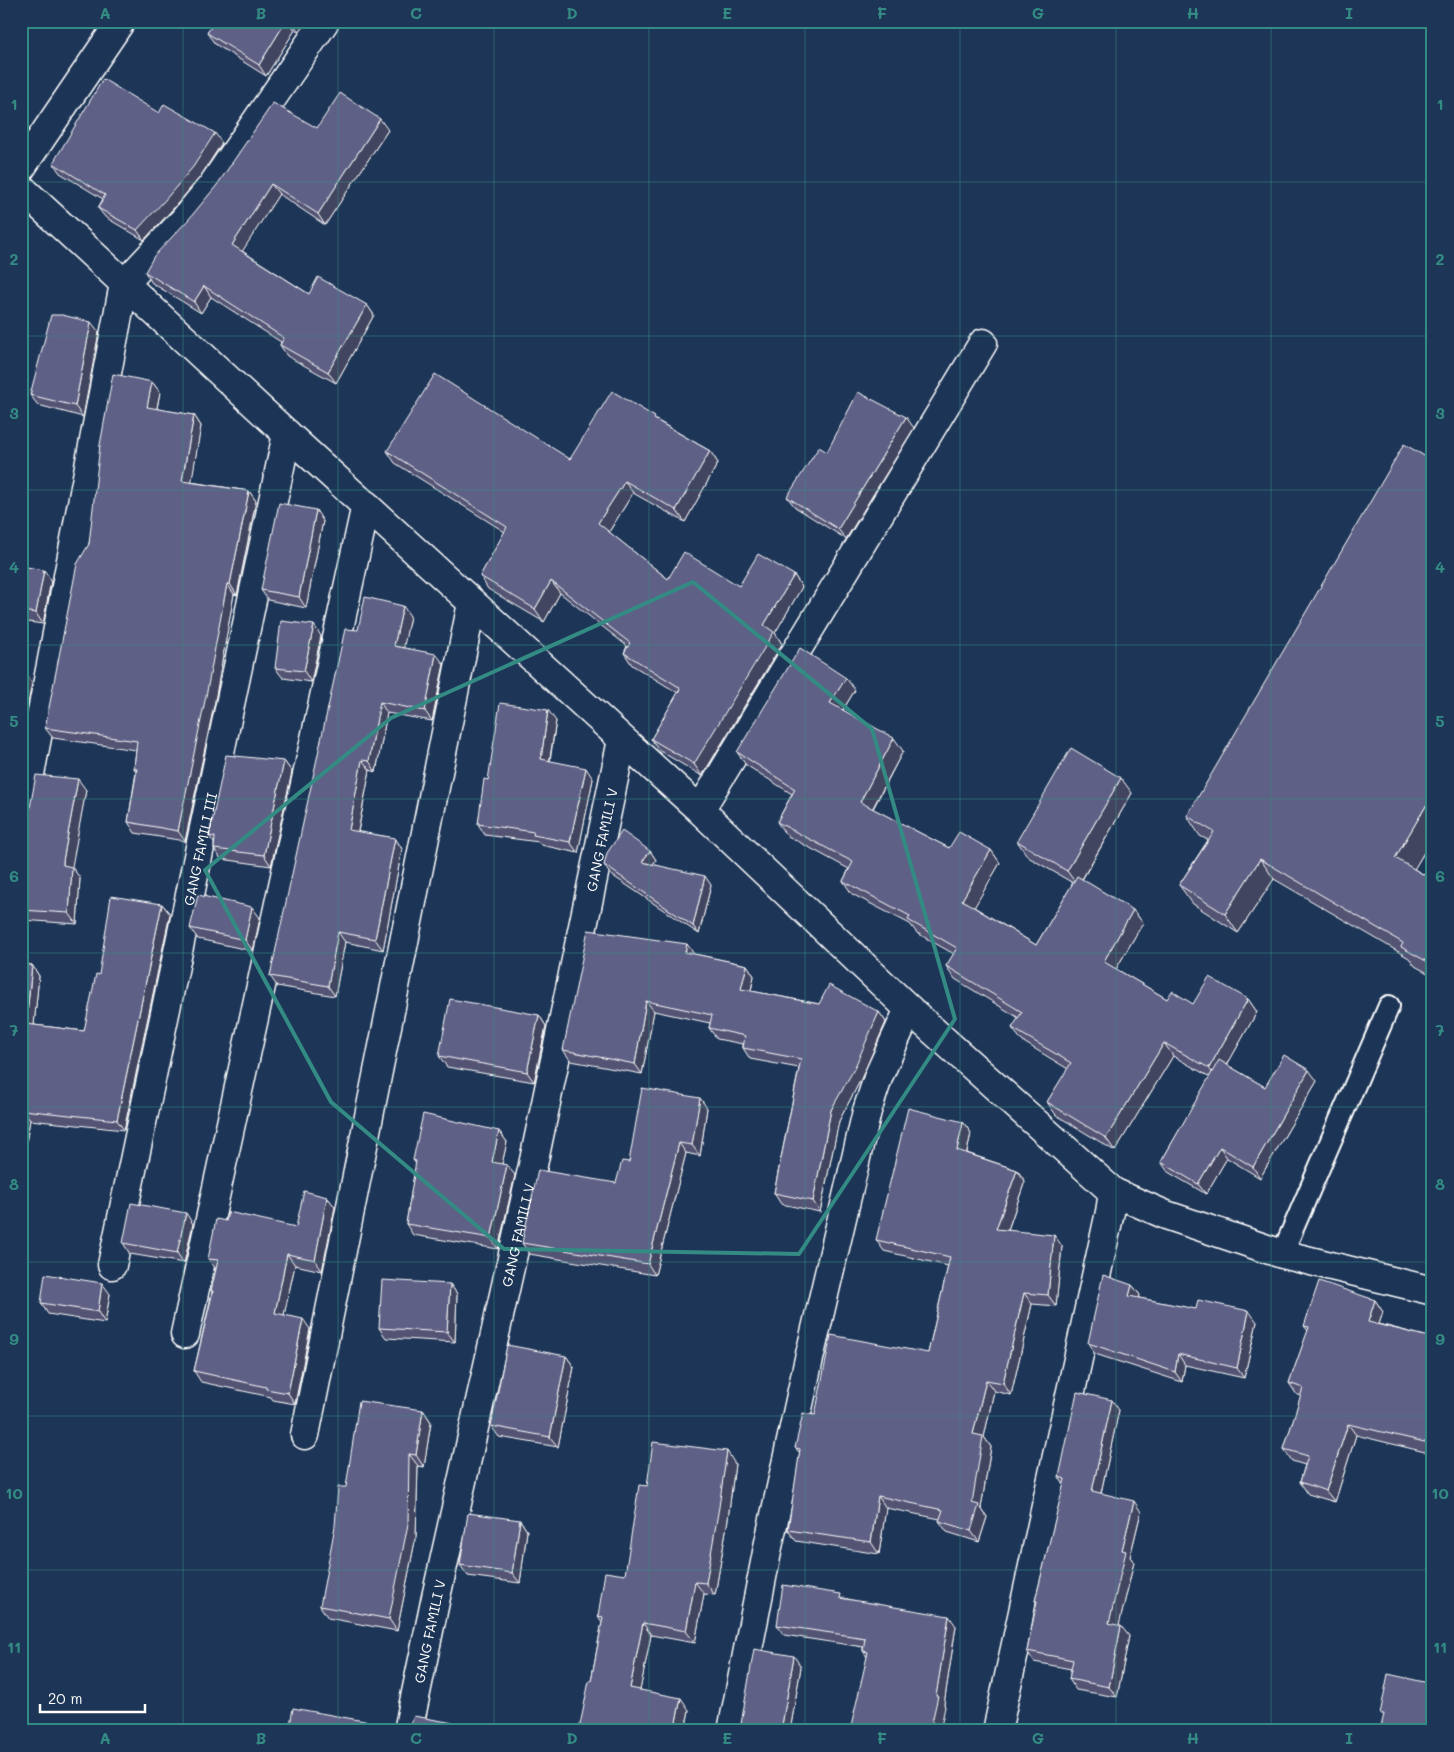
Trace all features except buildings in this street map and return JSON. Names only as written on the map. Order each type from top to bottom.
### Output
[{"type":"street","points":[[21,168],[121,21]]},
{"type":"street","points":[[21,821],[124,284],[184,220],[212,186],[325,21]]},
{"type":"street","points":[[21,188],[700,810],[909,1009],[1113,1192],[1166,1216],[1282,1254],[1433,1291]]},
{"type":"street","points":[[700,810],[983,343]]},
{"type":"street","name":"GANG FAMILI III","points":[[112,1265],[288,434]]},
{"type":"street","points":[[185,1334],[366,505]]},
{"type":"street","points":[[305,1435],[472,603]]},
{"type":"street","name":"GANG FAMILI V","points":[[408,1731],[436,1597],[533,1164],[622,740]]},
{"type":"street","points":[[732,1731],[772,1528],[808,1363],[865,1120],[879,1075],[909,1009]]},
{"type":"street","points":[[997,1731],[1113,1192]]},
{"type":"lane","points":[[1282,1254],[1389,1006]]},
{"type":"highlighted area","points":[[693,582],[872,729],[955,1019],[799,1254],[504,1249],[331,1102],[205,870],[391,718]]}]
